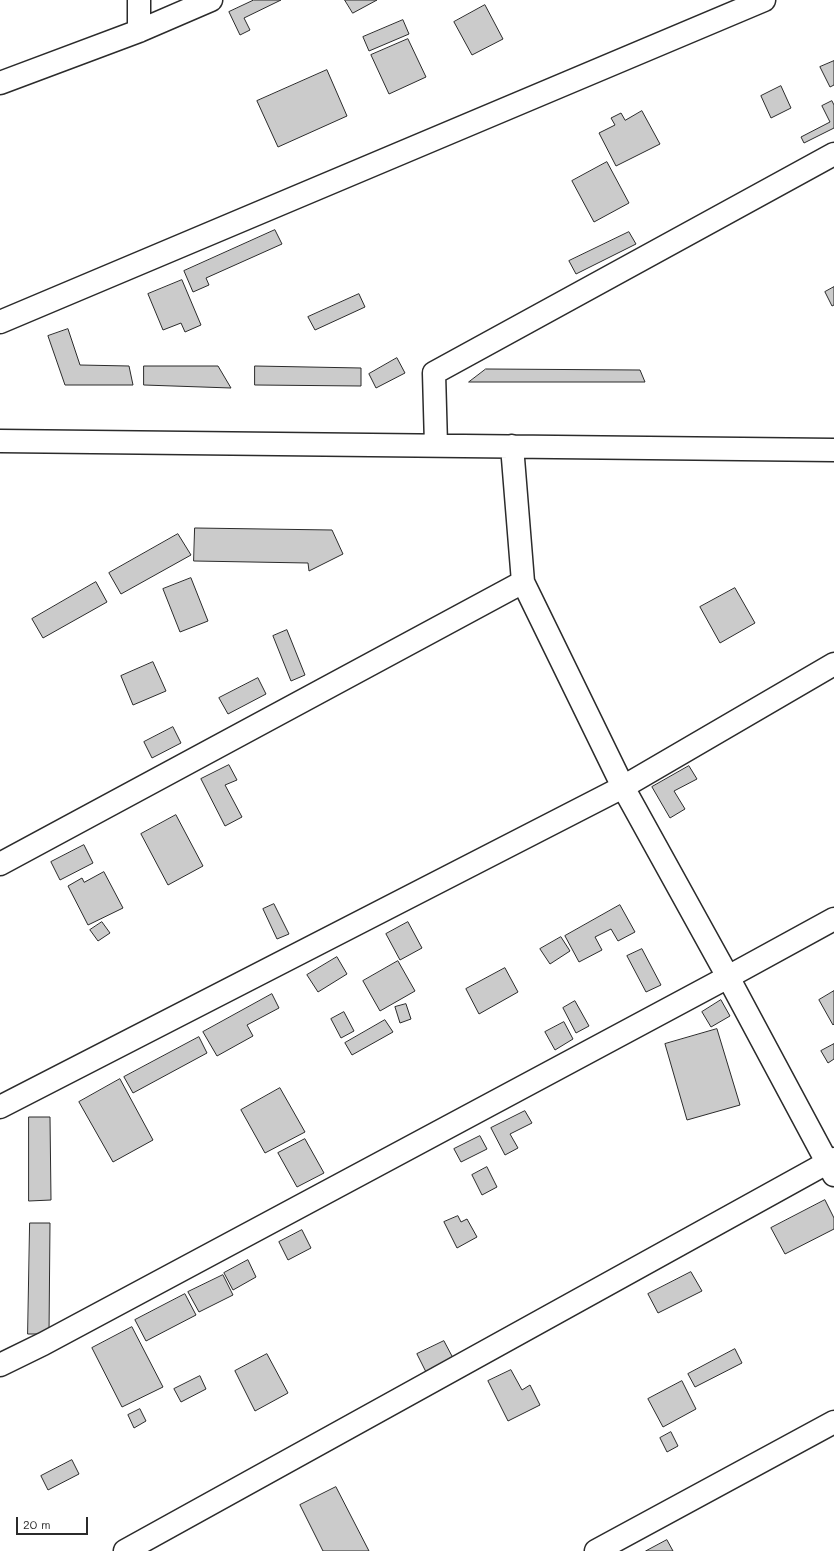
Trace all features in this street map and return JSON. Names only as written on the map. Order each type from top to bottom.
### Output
[{"type":"street","points":[[139,0],[139,31]]},
{"type":"street","points":[[0,83],[139,31],[211,0]]},
{"type":"street","points":[[0,322],[764,0]]},
{"type":"street","points":[[436,445],[434,373],[834,154]]},
{"type":"street","points":[[0,441],[834,450]]},
{"type":"street","points":[[125,1551],[832,1165],[623,787],[523,582],[512,446]]},
{"type":"street","points":[[0,864],[523,582]]},
{"type":"street","points":[[0,1107],[623,787],[834,664]]},
{"type":"street","points":[[0,1365],[50,1340],[834,919]]},
{"type":"street","points":[[596,1551],[834,1422]]},
{"type":"building","points":[[254,0],[281,0],[244,18],[250,30],[240,35],[229,12]]},
{"type":"building","points":[[345,0],[377,0],[353,13]]},
{"type":"building","points":[[485,5],[503,39],[472,55],[454,22]]},
{"type":"building","points":[[403,20],[409,34],[369,51],[363,37]]},
{"type":"building","points":[[408,39],[426,77],[389,94],[371,55]]},
{"type":"building","points":[[834,61],[834,85],[830,87],[820,67]]},
{"type":"building","points":[[327,70],[347,116],[278,147],[257,101]]},
{"type":"building","points":[[781,86],[791,108],[771,118],[761,96]]},
{"type":"building","points":[[832,101],[834,105],[834,128],[804,143],[801,137],[830,122],[822,106]]},
{"type":"building","points":[[642,111],[660,144],[616,166],[599,133],[615,125],[611,118],[621,113],[625,120]]},
{"type":"building","points":[[607,162],[629,203],[594,222],[572,181]]},
{"type":"building","points":[[275,230],[282,244],[206,278],[209,285],[193,292],[184,271]]},
{"type":"building","points":[[629,232],[636,244],[576,274],[569,261]]},
{"type":"building","points":[[182,280],[201,325],[185,332],[181,323],[163,330],[148,294]]},
{"type":"building","points":[[834,287],[834,305],[832,306],[825,292]]},
{"type":"building","points":[[359,294],[365,307],[315,330],[308,317]]},
{"type":"building","points":[[68,329],[80,365],[129,366],[133,385],[65,385],[48,336]]},
{"type":"building","points":[[397,358],[405,373],[376,388],[369,374]]},
{"type":"building","points":[[144,366],[218,366],[231,388],[144,385]]},
{"type":"building","points":[[255,366],[361,368],[361,386],[255,385]]},
{"type":"building","points":[[486,369],[640,370],[645,382],[469,382]]},
{"type":"building","points":[[195,528],[332,530],[343,554],[309,571],[308,563],[194,561]]},
{"type":"building","points":[[178,534],[191,555],[121,594],[109,573]]},
{"type":"building","points":[[191,578],[208,621],[180,632],[163,589]]},
{"type":"building","points":[[96,582],[107,602],[43,638],[32,619]]},
{"type":"building","points":[[735,588],[755,623],[720,643],[700,607]]},
{"type":"building","points":[[287,630],[305,675],[291,681],[273,636]]},
{"type":"building","points":[[153,662],[166,691],[133,705],[121,676]]},
{"type":"building","points":[[258,678],[266,694],[228,714],[219,698]]},
{"type":"building","points":[[173,727],[181,743],[152,758],[144,742]]},
{"type":"building","points":[[229,765],[237,780],[225,785],[242,817],[225,826],[201,779]]},
{"type":"building","points":[[689,766],[697,779],[674,791],[685,809],[670,818],[652,787]]},
{"type":"building","points":[[176,815],[203,866],[168,885],[141,834]]},
{"type":"building","points":[[84,845],[93,863],[60,880],[51,862]]},
{"type":"building","points":[[104,872],[123,908],[88,925],[68,886],[82,878],[84,882]]},
{"type":"building","points":[[274,904],[289,934],[277,939],[263,909]]},
{"type":"building","points":[[620,905],[635,932],[618,941],[611,929],[595,937],[602,950],[579,962],[565,936]]},
{"type":"building","points":[[102,922],[110,933],[98,941],[90,930]]},
{"type":"building","points":[[408,922],[422,948],[400,960],[386,934]]},
{"type":"building","points":[[561,937],[570,951],[550,964],[540,949]]},
{"type":"building","points":[[642,949],[661,985],[646,992],[627,956]]},
{"type":"building","points":[[337,957],[347,974],[318,992],[307,975]]},
{"type":"building","points":[[398,961],[415,991],[380,1011],[363,981]]},
{"type":"building","points":[[505,968],[518,992],[479,1014],[466,989]]},
{"type":"building","points":[[834,991],[834,1024],[833,1025],[819,1000]]},
{"type":"building","points":[[272,994],[279,1008],[247,1025],[253,1036],[217,1056],[203,1032]]},
{"type":"building","points":[[721,1000],[730,1016],[711,1027],[702,1012]]},
{"type":"building","points":[[575,1001],[589,1026],[576,1033],[563,1008]]},
{"type":"building","points":[[406,1004],[411,1019],[400,1023],[395,1007]]},
{"type":"building","points":[[344,1012],[354,1031],[341,1038],[331,1019]]},
{"type":"building","points":[[385,1020],[393,1032],[352,1055],[345,1043]]},
{"type":"building","points":[[564,1022],[573,1039],[555,1050],[545,1032]]},
{"type":"building","points":[[717,1029],[740,1105],[687,1120],[665,1044]]},
{"type":"building","points":[[199,1037],[207,1053],[133,1093],[124,1077]]},
{"type":"building","points":[[834,1044],[834,1059],[828,1063],[821,1051]]},
{"type":"building","points":[[120,1079],[153,1140],[113,1162],[79,1102]]},
{"type":"building","points":[[280,1088],[305,1132],[265,1153],[241,1110]]},
{"type":"building","points":[[525,1111],[532,1123],[510,1134],[518,1148],[505,1155],[491,1128]]},
{"type":"building","points":[[29,1117],[50,1117],[51,1200],[29,1201]]},
{"type":"building","points":[[480,1136],[487,1149],[461,1162],[454,1149]]},
{"type":"building","points":[[305,1139],[324,1173],[297,1187],[278,1153]]},
{"type":"building","points":[[487,1167],[497,1187],[482,1195],[472,1175]]},
{"type":"building","points":[[825,1200],[834,1218],[834,1229],[785,1254],[771,1228]]},
{"type":"building","points":[[458,1216],[461,1222],[467,1219],[477,1237],[457,1248],[444,1222]]},
{"type":"building","points":[[30,1223],[50,1223],[49,1334],[28,1334]]},
{"type":"building","points":[[302,1230],[311,1248],[288,1260],[279,1242]]},
{"type":"building","points":[[248,1260],[256,1277],[233,1290],[224,1273]]},
{"type":"building","points":[[691,1272],[702,1291],[658,1313],[648,1294]]},
{"type":"building","points":[[223,1275],[233,1295],[199,1312],[188,1292]]},
{"type":"building","points":[[185,1294],[196,1315],[146,1341],[135,1320]]},
{"type":"building","points":[[132,1327],[163,1387],[122,1407],[92,1348]]},
{"type":"building","points":[[444,1341],[453,1358],[426,1372],[417,1354]]},
{"type":"building","points":[[735,1349],[742,1363],[695,1387],[688,1374]]},
{"type":"building","points":[[267,1354],[288,1393],[255,1411],[235,1371]]},
{"type":"building","points":[[511,1370],[522,1390],[530,1385],[540,1405],[508,1421],[488,1381]]},
{"type":"building","points":[[200,1376],[206,1389],[181,1402],[174,1389]]},
{"type":"building","points":[[682,1381],[696,1409],[663,1427],[648,1399]]},
{"type":"building","points":[[140,1409],[146,1421],[134,1428],[128,1415]]},
{"type":"building","points":[[671,1432],[678,1446],[667,1452],[660,1438]]},
{"type":"building","points":[[72,1460],[79,1474],[48,1490],[41,1476]]},
{"type":"building","points":[[336,1487],[369,1551],[323,1551],[300,1505]]},
{"type":"building","points":[[667,1540],[673,1551],[646,1551]]}]
